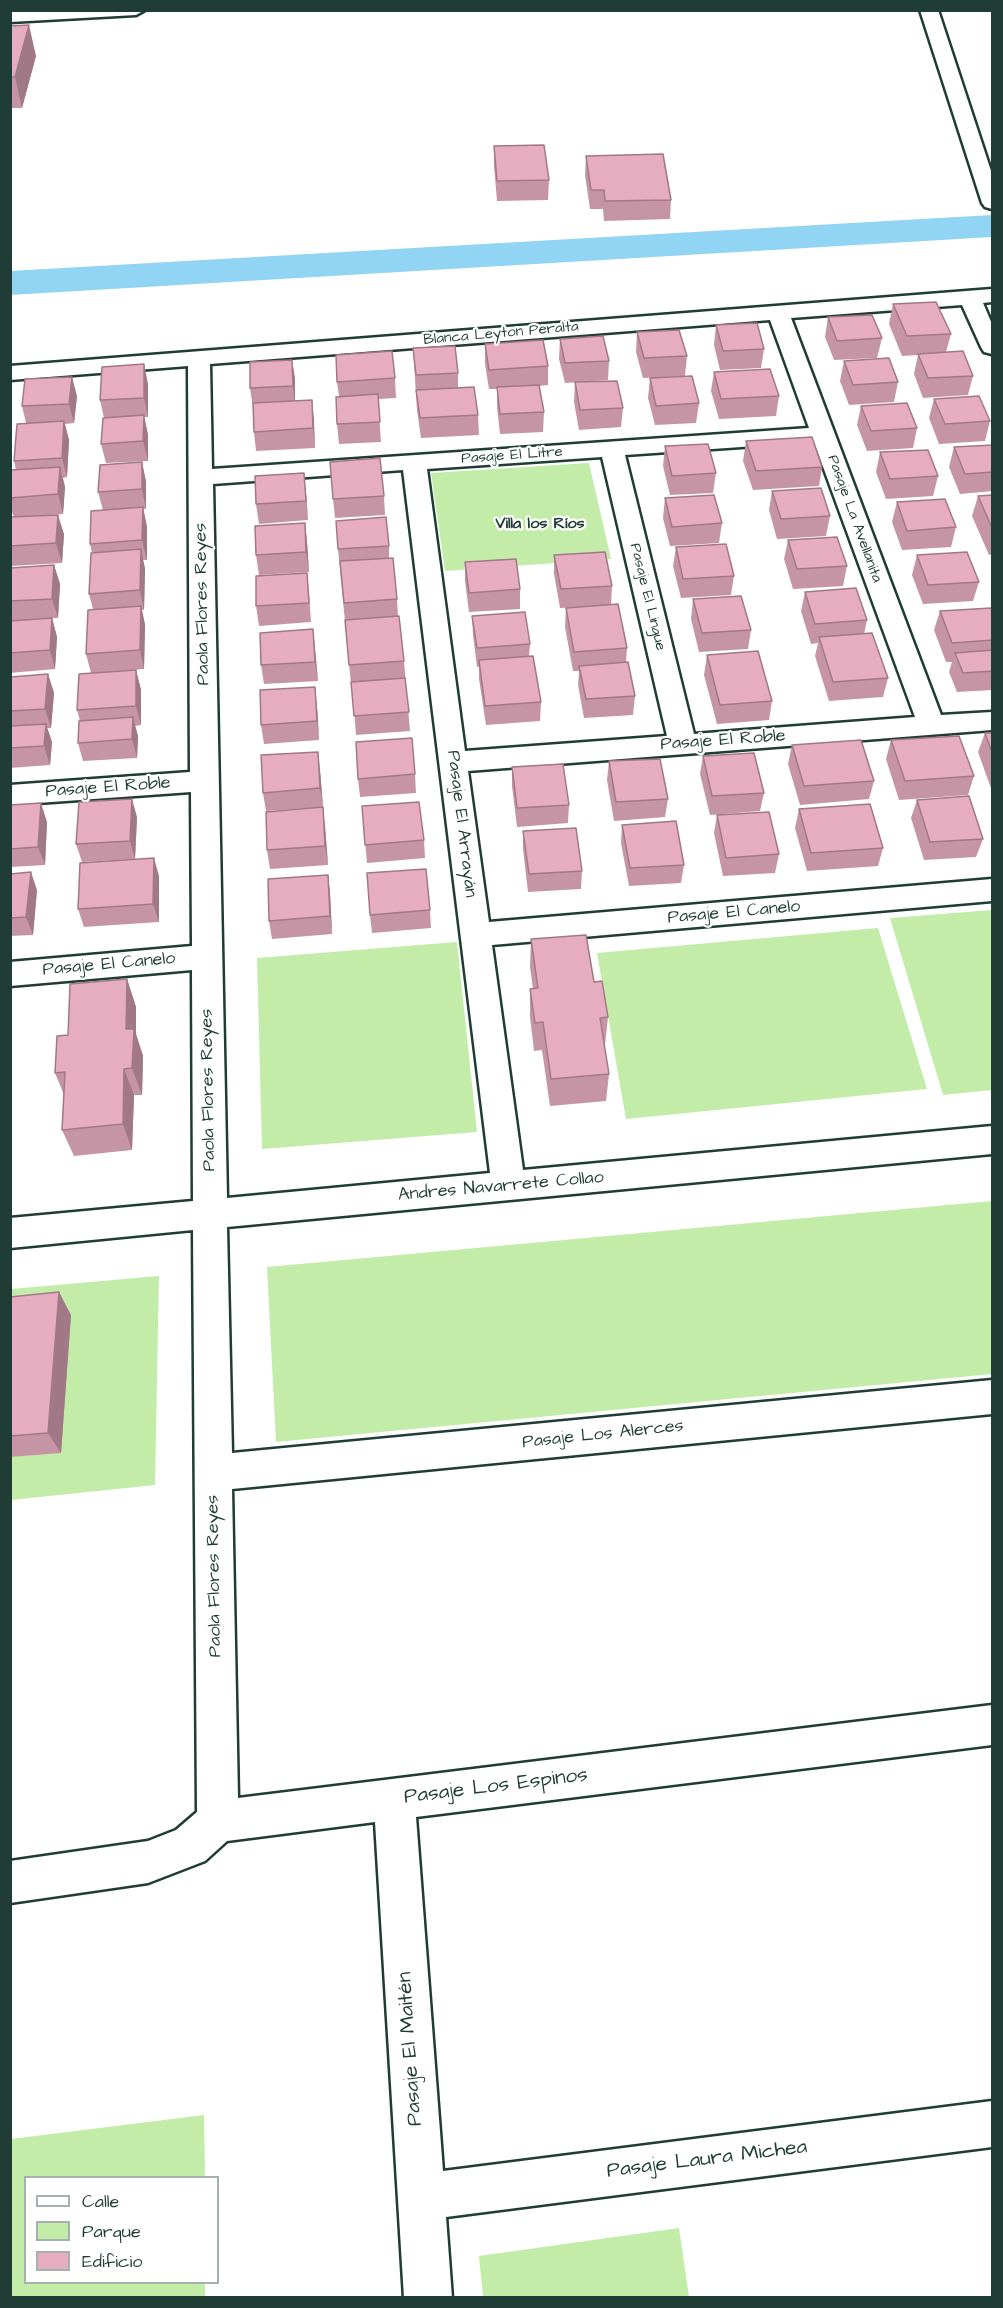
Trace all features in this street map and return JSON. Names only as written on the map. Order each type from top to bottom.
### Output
[{"type":"street","points":[[10,17],[136,10]]},
{"type":"street","points":[[929,10],[993,203]]},
{"type":"street","name":"Blanca Leyton Peralta","points":[[10,373],[993,296]]},
{"type":"street","points":[[969,297],[993,347]]},
{"type":"street","name":"Pasaje La Avellanita","points":[[778,312],[931,725]]},
{"type":"street","name":"Paola Flores Reyes","points":[[199,358],[218,1821]]},
{"type":"street","name":"Pasaje El Litre","points":[[201,477],[823,434]]},
{"type":"street","name":"Pasaje El Lingue","points":[[612,449],[683,744]]},
{"type":"street","name":"Pasaje El Arrayán","points":[[414,463],[508,1186]]},
{"type":"street","name":"Pasaje El Roble","points":[[453,762],[993,721]]},
{"type":"street","name":"Pasaje El Roble","points":[[10,795],[205,781]]},
{"type":"street","name":"Pasaje El Canelo","points":[[476,935],[993,891]]},
{"type":"street","name":"Pasaje El Canelo","points":[[10,974],[207,957]]},
{"type":"street","name":"Andres Navarrete Collao","points":[[10,1233],[993,1140]]},
{"type":"street","name":"Pasaje Los Alerces","points":[[213,1473],[993,1396]]},
{"type":"street","name":"Pasaje Los Espinos","points":[[218,1821],[993,1725]]},
{"type":"street","name":"Pasaje El Maitén","points":[[394,1800],[428,2298]]},
{"type":"street","points":[[10,1882],[148,1862],[190,1846],[218,1821]]},
{"type":"street","name":"Pasaje Laura Michea","points":[[421,2197],[993,2124]]},
{"type":"green space","points":[[589,463],[611,559],[445,571],[431,473]]},
{"type":"green space","points":[[992,910],[992,1090],[943,1095],[890,918]]},
{"type":"green space","points":[[878,928],[927,1089],[626,1119],[597,953]]},
{"type":"green space","points":[[457,942],[477,1132],[262,1149],[257,958]]},
{"type":"green space","points":[[992,1201],[992,1374],[276,1442],[267,1267]]},
{"type":"green space","points":[[159,1276],[155,1485],[11,1500],[11,1289]]},
{"type":"green space","points":[[204,2115],[205,2176],[24,2176],[24,2284],[205,2284],[205,2297],[11,2297],[11,2139]]},
{"type":"green space","points":[[679,2228],[689,2297],[483,2297],[479,2256]]},
{"type":"building","points":[[29,25],[15,77],[10,77],[10,26]]},
{"type":"building","points":[[544,145],[549,180],[497,181],[494,146]]},
{"type":"building","points":[[663,154],[671,200],[605,201],[604,190],[591,190],[586,156]]},
{"type":"building","points":[[936,302],[951,334],[907,336],[893,304]]},
{"type":"building","points":[[872,315],[882,338],[837,341],[828,317]]},
{"type":"building","points":[[757,323],[764,349],[723,351],[716,325]]},
{"type":"building","points":[[679,330],[687,356],[644,358],[637,332]]},
{"type":"building","points":[[603,336],[609,361],[565,363],[560,339]]},
{"type":"building","points":[[543,340],[548,366],[489,370],[485,344]]},
{"type":"building","points":[[455,346],[458,373],[416,375],[413,348]]},
{"type":"building","points":[[392,351],[395,378],[337,382],[336,355]]},
{"type":"building","points":[[963,351],[973,376],[928,378],[918,354]]},
{"type":"building","points":[[889,358],[898,382],[853,385],[844,361]]},
{"type":"building","points":[[292,360],[293,386],[250,388],[250,362]]},
{"type":"building","points":[[144,364],[144,398],[100,400],[102,367]]},
{"type":"building","points":[[770,369],[779,396],[721,399],[714,372]]},
{"type":"building","points":[[692,376],[699,403],[656,406],[650,378]]},
{"type":"building","points":[[72,377],[69,404],[22,406],[25,379]]},
{"type":"building","points":[[617,381],[623,408],[580,410],[575,382]]},
{"type":"building","points":[[539,385],[544,412],[500,414],[497,387]]},
{"type":"building","points":[[474,387],[478,415],[420,418],[416,390]]},
{"type":"building","points":[[378,394],[380,422],[337,424],[336,397]]},
{"type":"building","points":[[979,396],[990,421],[945,424],[934,399]]},
{"type":"building","points":[[312,400],[313,428],[254,432],[253,403]]},
{"type":"building","points":[[907,403],[917,428],[871,431],[861,406]]},
{"type":"building","points":[[144,415],[143,441],[101,444],[103,418]]},
{"type":"building","points":[[64,421],[62,458],[14,461],[17,424]]},
{"type":"building","points":[[812,437],[822,467],[756,471],[746,441]]},
{"type":"building","points":[[708,444],[716,473],[672,476],[665,446]]},
{"type":"building","points":[[993,445],[993,472],[965,474],[954,447]]},
{"type":"building","points":[[928,450],[938,476],[890,479],[880,452]]},
{"type":"building","points":[[380,458],[384,496],[333,499],[330,462]]},
{"type":"building","points":[[142,462],[142,489],[98,492],[100,465]]},
{"type":"building","points":[[60,467],[58,494],[10,498],[11,470]]},
{"type":"building","points":[[304,473],[306,501],[256,504],[255,476]]},
{"type":"building","points":[[821,488],[830,516],[781,519],[772,491]]},
{"type":"building","points":[[714,495],[722,523],[672,527],[665,498]]},
{"type":"building","points":[[993,495],[993,530],[978,496]]},
{"type":"building","points":[[945,499],[956,527],[907,531],[897,502]]},
{"type":"building","points":[[143,507],[142,540],[90,544],[91,511]]},
{"type":"building","points":[[58,515],[56,543],[10,546],[10,517]]},
{"type":"building","points":[[386,517],[389,546],[338,549],[336,521]]},
{"type":"building","points":[[305,523],[306,552],[256,555],[255,526]]},
{"type":"building","points":[[837,537],[847,566],[797,569],[788,540]]},
{"type":"building","points":[[726,544],[734,576],[683,579],[676,547]]},
{"type":"building","points":[[141,549],[140,590],[89,594],[91,553]]},
{"type":"building","points":[[605,552],[612,586],[561,589],[554,555]]},
{"type":"building","points":[[967,552],[979,582],[928,585],[917,555]]},
{"type":"building","points":[[393,558],[397,599],[344,603],[340,561]]},
{"type":"building","points":[[516,559],[520,589],[469,593],[465,562]]},
{"type":"building","points":[[54,565],[52,599],[10,601],[10,568]]},
{"type":"building","points":[[307,573],[309,603],[256,606],[256,576]]},
{"type":"building","points":[[856,588],[867,620],[815,624],[805,592]]},
{"type":"building","points":[[741,596],[751,630],[702,633],[693,599]]},
{"type":"building","points":[[618,604],[627,648],[574,652],[566,608]]},
{"type":"building","points":[[141,606],[140,650],[86,654],[88,610]]},
{"type":"building","points":[[991,608],[993,611],[993,640],[952,643],[940,611]]},
{"type":"building","points":[[525,612],[530,644],[477,648],[472,616]]},
{"type":"building","points":[[399,616],[404,661],[349,665],[345,620]]},
{"type":"building","points":[[52,618],[50,650],[10,653],[10,621]]},
{"type":"building","points":[[313,629],[315,662],[261,665],[260,633]]},
{"type":"building","points":[[872,633],[888,678],[833,682],[819,637]]},
{"type":"building","points":[[993,650],[993,671],[963,673],[955,653]]},
{"type":"building","points":[[758,651],[772,701],[720,705],[707,655]]},
{"type":"building","points":[[533,656],[541,702],[485,706],[479,660]]},
{"type":"building","points":[[628,662],[635,696],[586,699],[579,666]]},
{"type":"building","points":[[136,670],[136,706],[77,710],[79,674]]},
{"type":"building","points":[[48,674],[45,709],[10,711],[10,677]]},
{"type":"building","points":[[405,678],[409,712],[354,716],[351,682]]},
{"type":"building","points":[[315,687],[317,721],[261,725],[260,690]]},
{"type":"building","points":[[133,717],[132,739],[78,743],[79,721]]},
{"type":"building","points":[[46,724],[44,746],[10,748],[10,726]]},
{"type":"building","points":[[985,733],[993,733],[993,755]]},
{"type":"building","points":[[959,736],[974,776],[905,781],[891,740]]},
{"type":"building","points":[[412,738],[415,774],[358,779],[356,742]]},
{"type":"building","points":[[861,740],[874,781],[804,786],[792,745]]},
{"type":"building","points":[[318,752],[320,788],[263,793],[261,755]]},
{"type":"building","points":[[754,753],[764,793],[712,796],[703,756]]},
{"type":"building","points":[[660,759],[668,799],[616,802],[609,761]]},
{"type":"building","points":[[563,764],[569,805],[517,808],[512,767]]},
{"type":"building","points":[[969,796],[983,839],[930,842],[917,800]]},
{"type":"building","points":[[132,799],[130,841],[76,844],[79,802]]},
{"type":"building","points":[[419,802],[424,840],[365,845],[362,806]]},
{"type":"building","points":[[41,803],[38,847],[10,849],[10,805]]},
{"type":"building","points":[[870,804],[883,848],[811,853],[799,809]]},
{"type":"building","points":[[323,807],[325,846],[267,850],[266,812]]},
{"type":"building","points":[[769,812],[779,854],[726,858],[717,815]]},
{"type":"building","points":[[676,821],[684,865],[630,868],[622,825]]},
{"type":"building","points":[[576,828],[582,871],[529,874],[523,831]]},
{"type":"building","points":[[154,858],[153,904],[78,909],[80,863]]},
{"type":"building","points":[[426,869],[430,910],[370,915],[367,873]]},
{"type":"building","points":[[31,872],[26,917],[10,918],[10,874]]},
{"type":"building","points":[[328,875],[330,916],[269,921],[268,879]]},
{"type":"building","points":[[586,935],[594,982],[602,981],[608,1017],[600,1018],[609,1074],[551,1079],[543,1022],[535,1023],[530,989],[538,988],[531,939]]},
{"type":"building","points":[[127,979],[126,1029],[134,1029],[132,1068],[124,1069],[123,1124],[62,1130],[65,1072],[55,1073],[57,1036],[68,1035],[70,984]]},
{"type":"building","points":[[59,1292],[48,1433],[10,1436],[10,1297]]},
{"type":"waterway","points":[[10,283],[992,226]]},
{"type":"district","name":"Villa los Ríos","points":[[540,525]]}]
